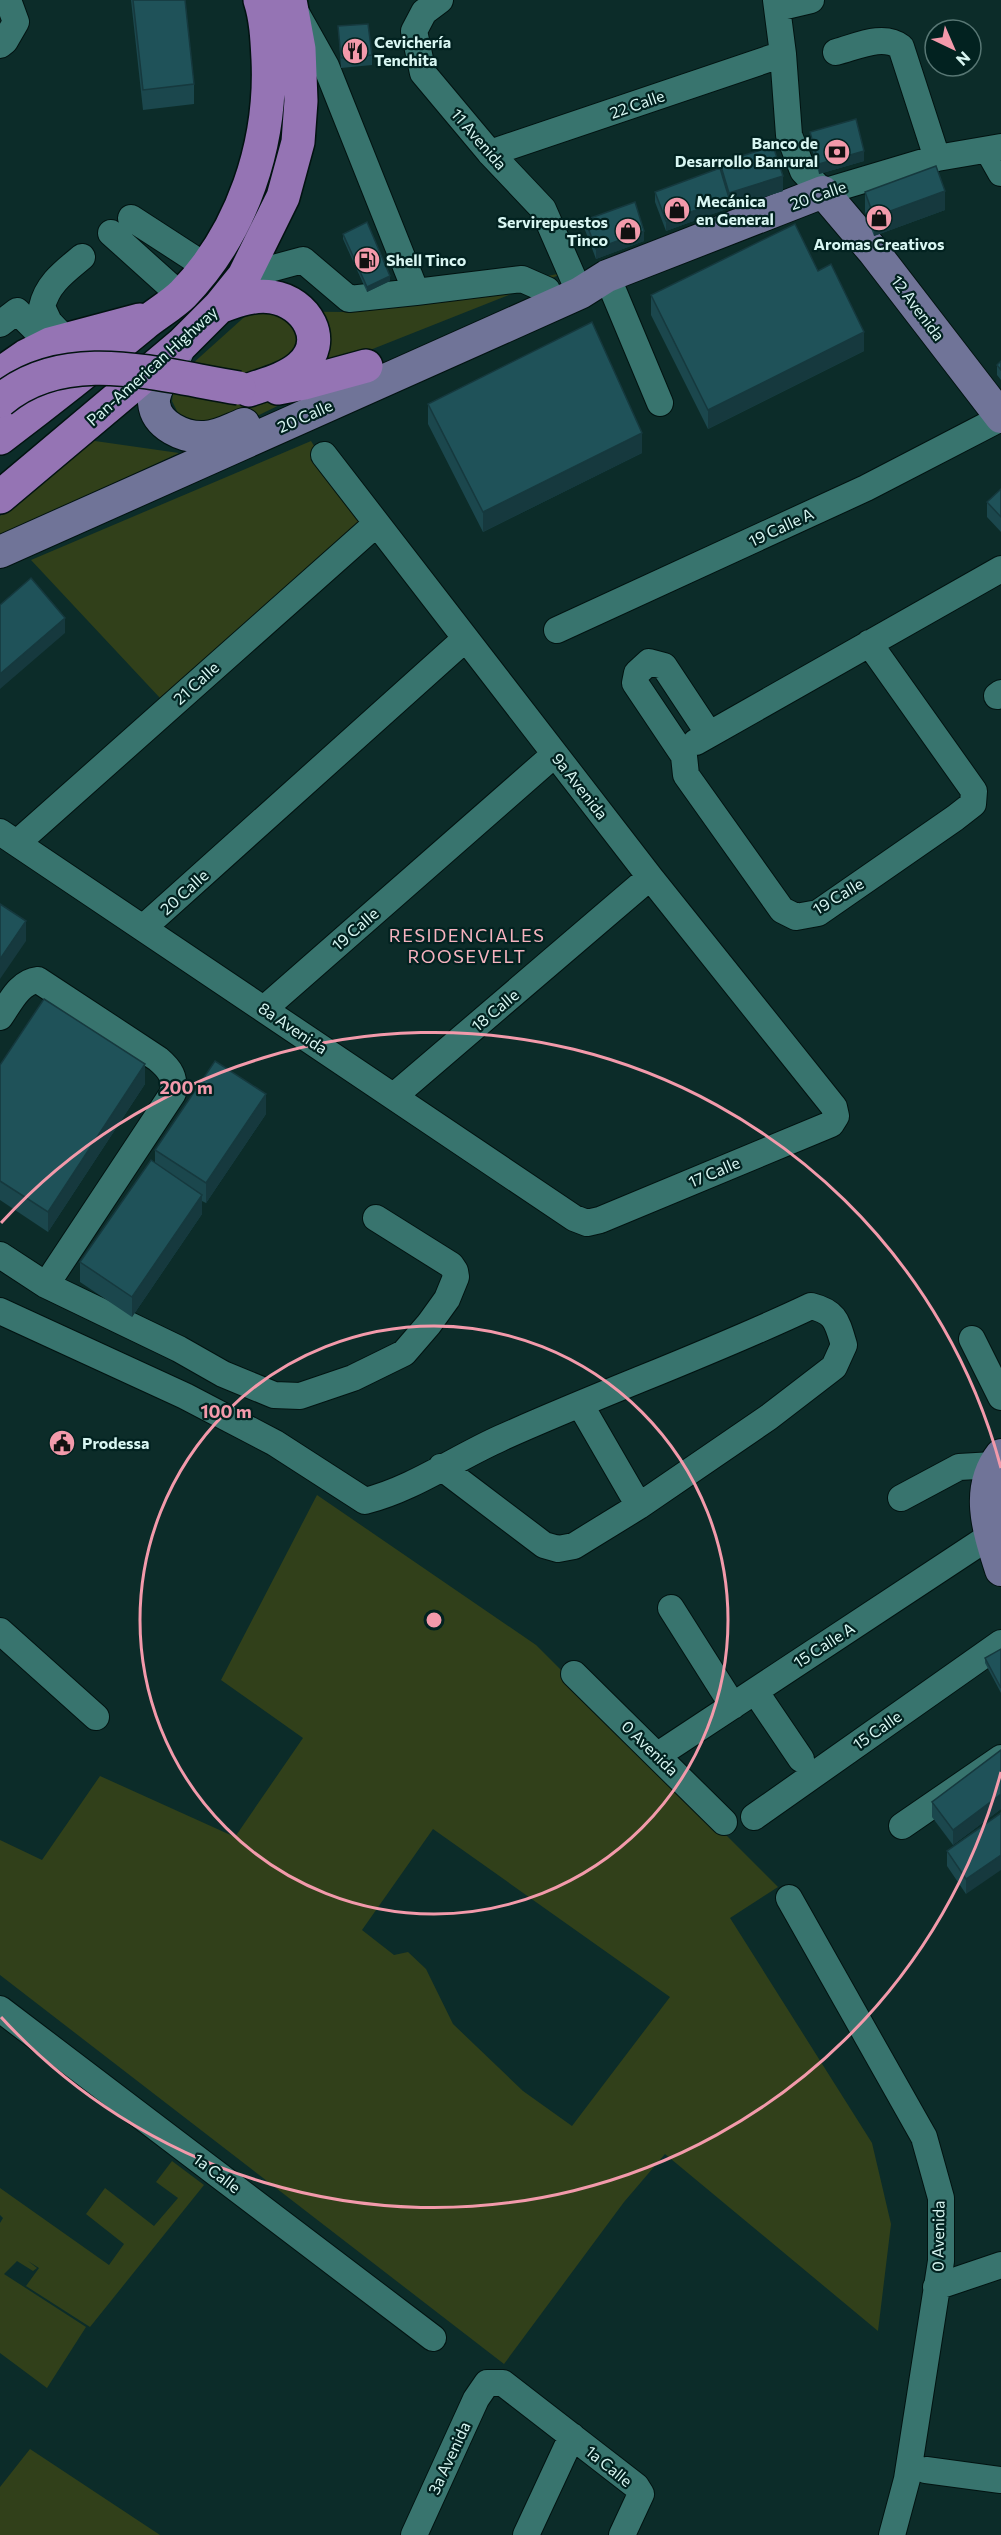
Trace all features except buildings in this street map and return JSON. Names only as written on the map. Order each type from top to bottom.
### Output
[{"type":"highway","name":"Pan-American Highway","points":[[0,438],[181,296],[205,266],[232,224],[247,190],[263,139],[269,84],[267,44],[286,1]]},
{"type":"highway","name":"Pan-American Highway","points":[[0,497],[182,344],[219,307],[244,276],[283,197],[298,142],[301,101],[299,49],[286,1]]},
{"type":"highway","points":[[219,307],[252,297],[272,296],[293,303],[300,308],[311,325],[313,343],[306,361],[286,376],[244,389]]},
{"type":"highway","points":[[0,374],[26,356],[57,342],[154,316]]},
{"type":"highway","points":[[0,401],[31,382],[47,376],[87,368],[118,369],[244,389],[304,383],[366,366]]},
{"type":"main road","name":"20 Calle","points":[[182,344],[156,394],[154,404],[159,416],[166,424],[188,435],[205,437],[222,434],[366,366],[560,285],[607,276],[823,192]]},
{"type":"main road","name":"12 Avenida","points":[[823,192],[874,252],[1001,417]]},
{"type":"main road","name":"20 Calle","points":[[0,552],[580,294],[607,276]]},
{"type":"main road","points":[[997,1460],[984,1498],[990,1536],[1001,1570]]},
{"type":"street","points":[[0,45],[5,41],[16,22],[8,0]]},
{"type":"street","name":"11 Avenida","points":[[440,0],[424,12],[414,31],[423,73],[490,153],[543,209],[560,285]]},
{"type":"street","points":[[777,4],[811,0]]},
{"type":"street","points":[[286,1],[327,66],[416,292]]},
{"type":"street","name":"12 Avenida","points":[[777,4],[789,135],[803,171],[823,192]]},
{"type":"street","points":[[836,52],[883,40],[893,41],[901,47],[936,158]]},
{"type":"street","name":"22 Calle","points":[[490,153],[783,54]]},
{"type":"street","points":[[994,149],[1001,173]]},
{"type":"street","name":"20 Calle","points":[[823,192],[936,158],[994,149]]},
{"type":"street","points":[[181,296],[121,226],[205,266]]},
{"type":"street","points":[[57,342],[42,307],[45,294],[52,283],[82,257]]},
{"type":"street","points":[[244,276],[303,260],[349,299],[522,279],[560,285]]},
{"type":"street","points":[[607,276],[660,403]]},
{"type":"street","points":[[6,312],[57,342]]},
{"type":"street","name":"19 Calle A","points":[[557,630],[866,488],[1001,417]]},
{"type":"street","name":"9a Avenida","points":[[324,454],[650,877],[834,1107],[836,1116]]},
{"type":"street","name":"21 Calle","points":[[8,837],[376,524]]},
{"type":"street","points":[[709,734],[664,666],[649,662],[637,673],[635,682],[684,756],[698,739],[709,734],[1001,569]]},
{"type":"street","name":"20 Calle","points":[[143,928],[465,639]]},
{"type":"street","name":"19 Calle","points":[[684,756],[686,775],[782,909],[796,917],[818,913],[973,804],[974,791],[869,643]]},
{"type":"street","name":"19 Calle","points":[[264,1009],[555,753]]},
{"type":"street","name":"8a Avenida","points":[[8,837],[574,1218],[587,1223]]},
{"type":"street","name":"18 Calle","points":[[394,1096],[650,877]]},
{"type":"street","points":[[0,1017],[21,987],[28,981],[38,980],[158,1059],[170,1069],[175,1080],[173,1094],[46,1285]]},
{"type":"street","name":"17 Calle","points":[[587,1223],[600,1220],[831,1124],[836,1116]]},
{"type":"street","points":[[0,1255],[46,1285],[223,1374],[274,1395],[300,1396],[353,1378],[404,1353],[447,1299],[456,1277],[456,1271],[451,1265],[376,1218]]},
{"type":"street","points":[[0,1311],[195,1401],[275,1443],[365,1501],[383,1497],[441,1467],[500,1438],[812,1306],[826,1310],[837,1322],[844,1345],[834,1367],[769,1417],[639,1506],[574,1546],[558,1549],[544,1545],[441,1467]]},
{"type":"street","points":[[972,1339],[1001,1398]]},
{"type":"street","points":[[580,1404],[639,1506]]},
{"type":"street","points":[[901,1498],[959,1467],[997,1460]]},
{"type":"street","name":"15 Calle A","points":[[658,1755],[990,1536]]},
{"type":"street","points":[[671,1608],[732,1706]]},
{"type":"street","points":[[0,1631],[96,1718]]},
{"type":"street","name":"15 Calle","points":[[754,1817],[1001,1643]]},
{"type":"street","name":"0 Avenida","points":[[574,1674],[724,1822]]},
{"type":"street","points":[[754,1691],[801,1759]]},
{"type":"street","points":[[902,1826],[1001,1758]]},
{"type":"street","name":"0 Avenida","points":[[789,1898],[924,2137],[941,2198],[941,2261],[907,2480],[892,2535]]},
{"type":"street","name":"1a Calle","points":[[0,2009],[434,2338]]},
{"type":"street","points":[[936,2287],[1001,2265]]},
{"type":"street","name":"1a Calle","points":[[486,2383],[503,2383],[636,2486],[641,2494],[622,2535]]},
{"type":"street","name":"3a Avenida","points":[[414,2535],[476,2399],[486,2383]]},
{"type":"street","points":[[526,2535],[572,2436]]},
{"type":"street","points":[[926,2470],[1001,2480]]},
{"type":"green space","points":[[567,272],[360,354],[245,375],[191,365],[251,311],[344,312],[450,296]]},
{"type":"green space","points":[[174,386],[306,392],[251,419],[197,422],[178,413],[172,401]]},
{"type":"green space","points":[[88,440],[179,453],[0,536],[0,516]]},
{"type":"green space","points":[[311,441],[364,525],[160,698],[31,560]]},
{"type":"green space","points":[[317,1495],[536,1645],[778,1887],[730,1918],[872,2143],[891,2224],[878,2331],[665,2154],[624,2202],[504,2364],[0,1975],[0,1840],[42,1860],[100,1776],[235,1837],[303,1738],[221,1680]],"holes":[[[433,1829],[670,1997],[572,2126],[523,2091],[453,2024],[426,1969],[408,1952],[394,1955],[362,1930]]]},
{"type":"green space","points":[[172,2161],[204,2185],[90,2327],[26,2286],[39,2268],[28,2261],[37,2268],[33,2271],[17,2261],[4,2274],[86,2327],[47,2388],[0,2353],[0,2223],[3,2218],[0,2215],[0,2188],[109,2265],[124,2244],[86,2214],[105,2188],[154,2226],[178,2198],[156,2182]]},
{"type":"green space","points":[[30,2449],[160,2535],[0,2535],[0,2487]]},
{"type":"place","name":"Cevichería Tenchita","points":[[355,51]]},
{"type":"place","name":"Banco de Desarrollo Banrural","points":[[837,152]]},
{"type":"place","name":"Mecánica en General","points":[[677,210]]},
{"type":"place","name":"Aromas Creativos","points":[[879,218]]},
{"type":"place","name":"Servirepuestos Tinco","points":[[628,231]]},
{"type":"place","name":"Shell Tinco","points":[[367,260]]},
{"type":"place","name":"Prodessa","points":[[62,1443]]},
{"type":"district","name":"RESIDENCIALES ROOSEVELT","points":[[467,946]]}]
